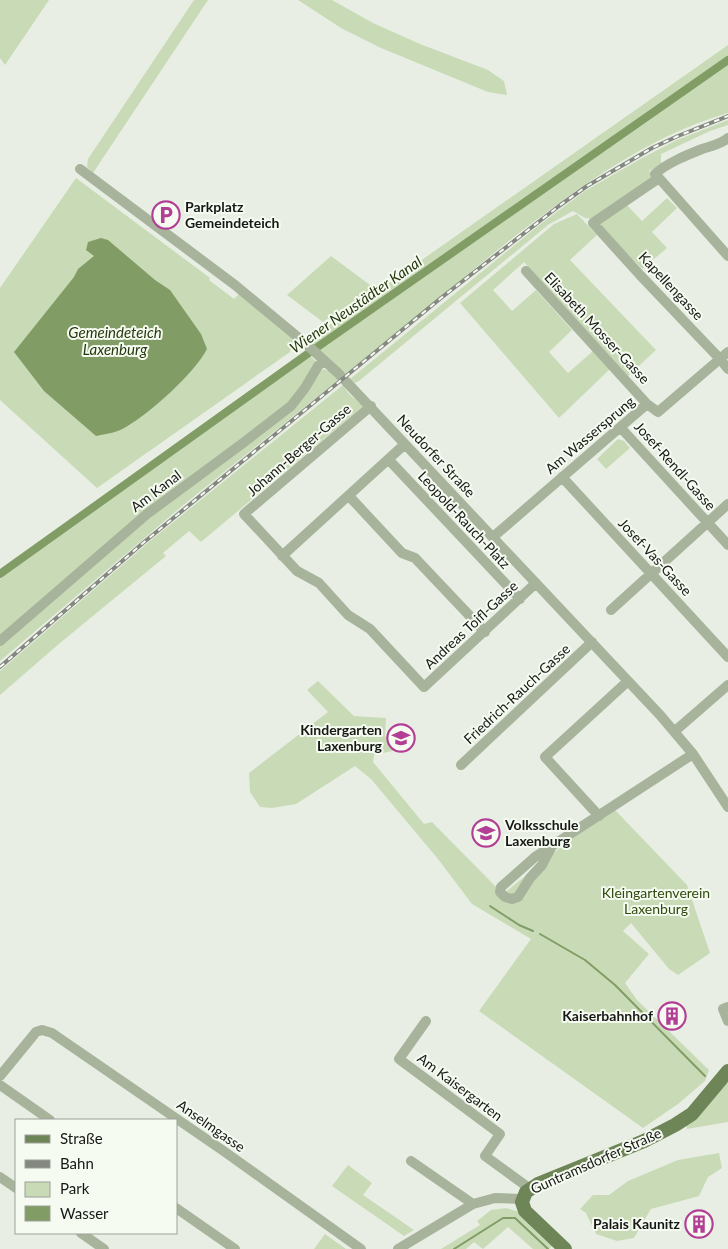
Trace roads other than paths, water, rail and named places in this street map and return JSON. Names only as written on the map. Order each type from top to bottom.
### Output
[{"type":"main road","name":"Guntramsdorfer Straße","points":[[526,1194],[676,1125],[692,1114],[728,1071]]},
{"type":"main road","points":[[526,1194],[525,1211],[565,1249]]},
{"type":"street","points":[[726,142],[699,150],[660,168],[655,174],[728,256]]},
{"type":"street","name":"Neudorfer Straße","points":[[80,169],[235,285],[309,346],[371,406],[675,731],[724,792],[728,807]]},
{"type":"street","name":"Kapellengasse","points":[[659,178],[594,223],[640,275],[724,355],[728,369]]},
{"type":"street","name":"Elisabeth Mosser-Gasse","points":[[526,271],[647,404]]},
{"type":"street","name":"Am Wassersprung","points":[[493,537],[647,404],[658,412],[724,355]]},
{"type":"street","name":"Am Kanal","points":[[0,641],[147,514],[291,406],[305,388],[318,366],[320,357]]},
{"type":"street","name":"Johann-Berger-Gasse","points":[[282,556],[244,514],[371,406]]},
{"type":"street","name":"Josef-Rendl-Gasse","points":[[621,428],[728,545]]},
{"type":"street","points":[[282,556],[405,444]]},
{"type":"street","name":"Leopold-Rauch-Platz","points":[[389,460],[520,599]]},
{"type":"street","name":"Josef-Vas-Gasse","points":[[562,477],[728,657]]},
{"type":"street","points":[[349,496],[402,553],[415,558],[485,632]]},
{"type":"street","points":[[611,610],[728,504]]},
{"type":"street","name":"Andreas Toifl-Gasse","points":[[282,556],[297,571],[319,583],[348,615],[370,629],[424,687],[536,583]]},
{"type":"street","name":"Friedrich-Rauch-Gasse","points":[[461,765],[592,642]]},
{"type":"street","points":[[599,816],[545,757],[628,681]]},
{"type":"street","points":[[675,731],[728,685]]},
{"type":"street","points":[[550,848],[542,865],[530,878],[518,897],[512,899],[504,897],[500,892],[501,887],[535,857],[693,754]]},
{"type":"street","points":[[727,1007],[723,1009],[728,1021]]},
{"type":"street","name":"Am Kaisergarten","points":[[426,1021],[399,1059],[500,1134],[485,1156],[526,1194]]},
{"type":"street","name":"Anselmgasse","points":[[0,1076],[36,1032],[42,1030],[52,1033],[176,1119]]},
{"type":"street","points":[[0,1085],[49,1119]]},
{"type":"street","name":"Anselmgasse","points":[[178,1121],[361,1249]]},
{"type":"street","points":[[412,1161],[473,1204]]},
{"type":"street","points":[[0,1177],[15,1187]]},
{"type":"street","name":"Guntramsdorfer Straße","points":[[398,1249],[473,1204],[495,1198],[526,1194]]},
{"type":"street","points":[[178,1209],[235,1249]]},
{"type":"street","points":[[82,1234],[104,1249]]},
{"type":"water","name":"Gemeindeteich Laxenburg","points":[[101,238],[108,240],[155,280],[170,290],[201,334],[207,349],[182,381],[136,421],[122,429],[96,436],[44,391],[14,352],[74,277],[78,269],[94,256],[86,250],[88,242]]},
{"type":"waterway","name":"Wiener Neustädter Kanal","points":[[0,574],[306,355],[728,60]]},
{"type":"waterway","points":[[490,906],[519,925],[533,931]]},
{"type":"waterway","points":[[540,934],[585,960],[615,985],[705,1076]]},
{"type":"waterway","points":[[454,1249],[503,1218],[515,1218],[548,1249]]},
{"type":"railway","points":[[0,667],[143,543],[441,298],[559,206],[587,186],[652,148],[728,116]]},
{"type":"place","name":"Parkplatz Gemeindeteich","points":[[166,215]]},
{"type":"place","name":"Kindergarten Laxenburg","points":[[401,738]]},
{"type":"place","name":"Volksschule Laxenburg","points":[[486,833]]},
{"type":"place","name":"Kaiserbahnhof","points":[[672,1016]]},
{"type":"place","name":"Palais Kaunitz","points":[[699,1224]]},
{"type":"park label","name":"Kleingartenverein Laxenburg","points":[[656,902]]}]
